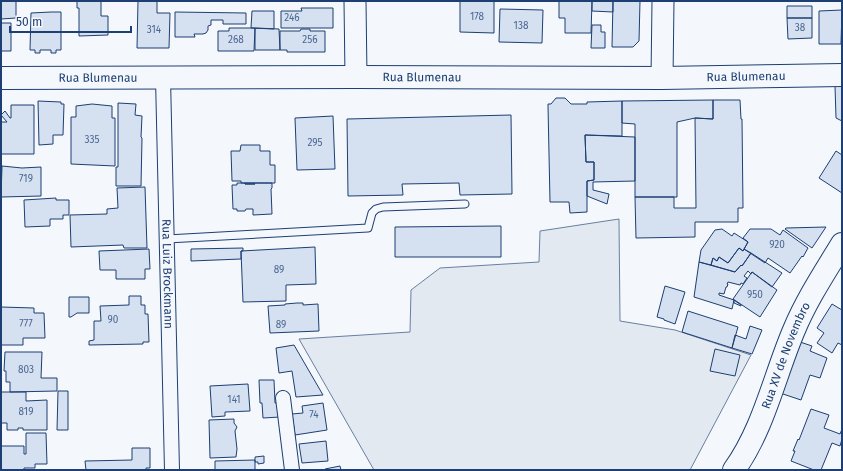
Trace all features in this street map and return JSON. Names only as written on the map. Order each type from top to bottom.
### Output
[{"type":"main road","name":"Rua Blumenau","points":[[1,78],[662,78],[842,75]]},
{"type":"main road","name":"Rua XV de Novembro","points":[[734,470],[753,437],[766,406],[784,354],[802,312],[812,293],[840,254]]},
{"type":"street","points":[[355,1],[356,77]]},
{"type":"street","points":[[662,78],[663,1]]},
{"type":"street","name":"Rua Luiz Brockmann","points":[[163,78],[172,470]]},
{"type":"street","points":[[283,398],[292,470]]},
{"type":"lane","points":[[167,239],[368,228],[372,213],[376,208],[465,204]]},
{"type":"shaded area","points":[[619,219],[620,321],[675,330],[751,355],[690,470],[374,470],[299,339],[410,332],[411,290],[440,268],[539,262],[540,231]]},
{"type":"building","points":[[1,1],[16,1],[16,18],[1,19]]},
{"type":"building","points":[[77,1],[101,1],[101,16],[108,16],[108,35],[79,36],[79,8],[77,8]]},
{"type":"building","points":[[138,1],[157,1],[157,13],[170,13],[169,48],[137,48]]},
{"type":"building","points":[[460,1],[494,1],[494,33],[460,32]]},
{"type":"building","points":[[559,1],[592,1],[591,33],[565,33],[565,18],[559,18]]},
{"type":"building","points":[[592,1],[613,1],[613,12],[592,11]]},
{"type":"building","points":[[613,1],[640,1],[639,41],[633,47],[612,47]]},
{"type":"building","points":[[787,6],[812,6],[812,18],[787,18]]},
{"type":"building","points":[[301,8],[333,8],[333,28],[281,28],[281,11],[302,11]]},
{"type":"building","points":[[500,9],[543,10],[542,43],[499,42]]},
{"type":"building","points":[[842,10],[841,44],[819,44],[819,11]]},
{"type":"building","points":[[252,11],[274,11],[274,29],[251,28]]},
{"type":"building","points":[[61,12],[61,50],[56,50],[56,53],[51,53],[51,50],[40,50],[40,53],[35,53],[35,50],[30,50],[31,13]]},
{"type":"building","points":[[175,12],[246,13],[246,24],[223,24],[223,20],[211,20],[211,25],[208,26],[206,33],[194,34],[195,37],[175,37]]},
{"type":"building","points":[[787,18],[812,18],[812,38],[788,39]]},
{"type":"building","points":[[1,23],[11,23],[11,51],[1,51]]},
{"type":"building","points":[[592,25],[601,25],[601,32],[605,32],[605,48],[591,48]]},
{"type":"building","points":[[229,28],[255,28],[254,51],[218,51],[218,31],[229,31]]},
{"type":"building","points":[[255,28],[279,29],[280,50],[255,50]]},
{"type":"building","points":[[301,29],[310,29],[310,31],[325,31],[325,52],[287,52],[287,50],[280,50],[280,31],[300,31]]},
{"type":"building","points":[[841,83],[842,121],[836,118],[835,86],[841,86]]},
{"type":"building","points":[[556,98],[565,98],[571,104],[622,101],[622,136],[585,135],[586,162],[594,162],[594,180],[587,181],[587,212],[570,213],[569,202],[550,202],[548,104],[551,104]]},
{"type":"building","points":[[713,100],[713,119],[695,118],[677,122],[677,197],[635,197],[635,124],[622,123],[622,101]]},
{"type":"building","points":[[713,100],[740,100],[742,119],[743,208],[738,208],[738,222],[695,222],[695,237],[636,238],[635,197],[674,197],[674,208],[696,208],[695,118],[713,119]]},
{"type":"building","points":[[38,101],[61,102],[61,104],[64,104],[63,135],[53,135],[53,144],[39,145]]},
{"type":"building","points":[[118,103],[136,104],[135,115],[142,116],[141,186],[116,186],[116,167],[118,167]]},
{"type":"building","points":[[92,104],[112,106],[112,118],[115,118],[115,166],[71,164],[71,117],[76,117],[76,106]]},
{"type":"building","points":[[11,105],[34,105],[34,154],[1,154],[1,122],[7,122],[1,115],[5,111],[11,118]]},
{"type":"building","points":[[511,115],[512,194],[460,195],[459,183],[402,184],[403,195],[348,196],[347,119]]},
{"type":"building","points":[[333,116],[335,169],[297,170],[295,118]]},
{"type":"building","points":[[585,135],[635,137],[635,181],[593,182],[593,190],[609,194],[607,204],[587,196],[587,181],[594,180],[594,162],[586,162]]},
{"type":"building","points":[[241,145],[260,145],[260,151],[270,151],[270,165],[275,165],[275,183],[241,183],[241,181],[232,181],[231,151],[240,151]]},
{"type":"building","points":[[836,151],[842,155],[842,193],[819,178]]},
{"type":"building","points":[[2,166],[22,168],[41,167],[41,196],[1,197]]},
{"type":"building","points":[[237,183],[272,183],[272,214],[253,215],[253,209],[237,211],[237,209],[233,209],[232,185],[237,185]]},
{"type":"building","points":[[145,187],[147,248],[124,248],[123,245],[71,247],[70,215],[107,214],[107,209],[118,208],[117,188]]},
{"type":"building","points":[[56,198],[56,200],[69,200],[69,215],[63,215],[63,219],[50,219],[50,226],[25,227],[24,200]]},
{"type":"building","points":[[501,226],[501,257],[395,257],[395,227]]},
{"type":"building","points":[[826,227],[812,248],[785,229],[786,228]]},
{"type":"building","points":[[722,229],[732,236],[734,233],[748,242],[743,251],[739,248],[728,263],[719,257],[717,261],[713,258],[711,265],[699,262],[701,250],[715,230]]},
{"type":"building","points":[[750,229],[771,229],[780,235],[783,230],[808,248],[803,257],[802,256],[790,273],[768,258],[765,263],[744,249],[748,242],[743,238]]},
{"type":"building","points":[[315,247],[316,284],[286,285],[286,301],[243,302],[241,251]]},
{"type":"building","points":[[243,248],[243,251],[241,251],[241,259],[191,261],[191,249]]},
{"type":"building","points":[[739,248],[743,251],[744,249],[751,253],[742,266],[741,265],[735,272],[711,265],[713,258],[717,261],[719,257],[728,263]]},
{"type":"building","points":[[149,249],[150,269],[145,269],[145,279],[116,279],[116,270],[100,270],[99,251]]},
{"type":"building","points":[[751,253],[782,273],[772,287],[752,272],[751,274],[748,271],[744,276],[747,278],[743,284],[741,283],[740,285],[728,282],[724,294],[719,293],[719,295],[734,300],[732,309],[694,297],[699,262],[735,272],[741,265],[742,266]]},
{"type":"building","points":[[752,272],[777,290],[760,317],[733,299]]},
{"type":"building","points":[[665,286],[685,292],[675,324],[657,317]]},
{"type":"building","points":[[129,296],[141,296],[141,305],[145,305],[145,314],[148,314],[149,342],[143,342],[143,344],[89,345],[89,341],[94,340],[94,321],[101,321],[100,306],[129,305]]},
{"type":"building","points":[[69,297],[89,297],[89,313],[77,313],[69,317]]},
{"type":"building","points":[[734,300],[741,305],[741,306],[734,303]]},
{"type":"building","points":[[303,303],[303,305],[318,304],[319,331],[270,333],[268,306]]},
{"type":"building","points":[[832,304],[842,310],[842,345],[838,343],[832,353],[817,343],[824,333],[817,328]]},
{"type":"building","points":[[1,307],[34,308],[34,313],[44,313],[45,338],[23,338],[23,345],[1,345]]},
{"type":"building","points":[[688,311],[738,327],[732,348],[682,332]]},
{"type":"building","points":[[750,326],[762,330],[752,354],[732,348],[735,335],[746,339]]},
{"type":"building","points":[[797,341],[812,346],[810,351],[827,358],[820,378],[810,375],[801,400],[780,393]]},
{"type":"building","points":[[294,345],[323,395],[296,397],[292,371],[279,373],[276,348]]},
{"type":"building","points":[[715,349],[740,355],[735,376],[710,371]]},
{"type":"building","points":[[5,352],[42,352],[41,378],[57,378],[57,391],[10,392],[10,382],[6,382],[6,371],[4,371]]},
{"type":"building","points":[[259,380],[274,380],[275,403],[279,403],[280,417],[263,418],[262,403],[260,403]]},
{"type":"building","points":[[248,384],[250,411],[225,412],[225,416],[212,417],[210,386]]},
{"type":"building","points":[[58,391],[68,391],[68,430],[57,430]]},
{"type":"building","points":[[1,392],[26,392],[26,401],[47,400],[47,430],[23,430],[23,428],[18,428],[18,430],[7,430],[7,423],[1,423]]},
{"type":"building","points":[[323,403],[327,430],[295,435],[292,414],[303,413],[302,406]]},
{"type":"building","points":[[811,409],[829,415],[824,428],[840,434],[842,429],[840,446],[832,443],[821,470],[814,470],[791,461],[795,451],[793,451]]},
{"type":"building","points":[[234,419],[234,423],[237,427],[235,431],[237,449],[236,457],[210,458],[209,420]]},
{"type":"building","points":[[26,433],[46,433],[47,464],[35,464],[35,468],[24,468],[24,470],[1,470],[1,446],[24,446],[24,454],[26,454]]},
{"type":"building","points":[[326,441],[328,461],[302,463],[299,444]]},
{"type":"building","points":[[132,448],[150,448],[150,468],[146,468],[146,470],[86,470],[85,461],[132,460]]},
{"type":"building","points":[[264,456],[264,463],[258,464],[258,462],[255,462],[255,457]]},
{"type":"building","points":[[255,460],[255,470],[215,470],[215,461]]},
{"type":"building","points":[[340,466],[341,470],[325,470],[325,469]]}]
